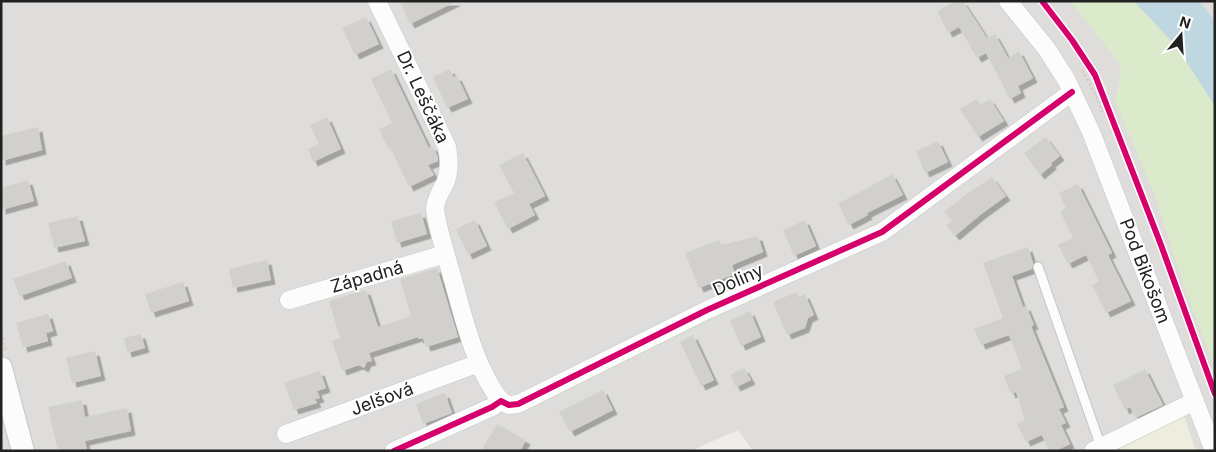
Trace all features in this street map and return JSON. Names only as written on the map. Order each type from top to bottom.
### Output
[{"type":"street","name":"Dr. Leščáka","points":[[377,1],[447,147],[450,164],[435,208],[445,254],[479,364],[493,392],[501,401]]},
{"type":"street","points":[[1008,1],[1046,48],[1066,78],[1072,92]]},
{"type":"street","name":"Pod Bikošom","points":[[1072,92],[1092,132],[1214,451]]},
{"type":"street","name":"Doliny","points":[[394,451],[492,407],[501,401],[509,405],[518,404],[707,310],[882,232],[1072,92]]},
{"type":"street","name":"Západná","points":[[289,300],[445,254]]},
{"type":"street","name":"Jelšová","points":[[286,434],[479,364]]},
{"type":"street","points":[[1,368],[23,451]]},
{"type":"street","points":[[1097,449],[1195,401]]},
{"type":"lane","points":[[1038,266],[1097,449]]},
{"type":"path","points":[[1099,85],[1109,112]]},
{"type":"shaded area","points":[[1,1],[1215,1],[1215,451],[1196,451],[1183,416],[1116,451],[753,451],[738,430],[690,451],[1,451]]},
{"type":"green space","points":[[1070,1],[1134,1],[1177,47],[1215,106],[1215,367],[1188,297],[1155,196],[1115,101],[1121,65]]},
{"type":"green space","points":[[1184,416],[1196,451],[1116,451]]},
{"type":"water","points":[[1134,1],[1199,1],[1215,21],[1215,106],[1177,47]]},
{"type":"building","points":[[400,1],[457,1],[410,24]]},
{"type":"building","points":[[956,1],[963,1],[987,38],[995,34],[1008,58],[1019,51],[1033,78],[1018,86],[1021,93],[1010,99],[986,53],[977,58],[959,27],[948,33],[937,11]]},
{"type":"building","points":[[366,17],[379,44],[355,55],[342,28]]},
{"type":"building","points":[[391,69],[429,148],[432,146],[438,157],[438,161],[428,165],[434,175],[409,187],[390,147],[388,148],[379,129],[392,123],[371,79]]},
{"type":"building","points":[[450,69],[453,77],[457,76],[468,99],[447,108],[433,77]]},
{"type":"building","points":[[977,99],[980,105],[990,99],[1004,121],[978,137],[960,109]]},
{"type":"building","points":[[327,117],[341,149],[313,162],[308,149],[319,144],[310,125]]},
{"type":"building","points":[[38,127],[42,150],[1,161],[1,136]]},
{"type":"building","points":[[1046,137],[1060,156],[1040,175],[1024,153]]},
{"type":"building","points":[[938,141],[948,162],[925,173],[916,151]]},
{"type":"building","points":[[523,153],[545,196],[529,204],[535,215],[508,229],[494,202],[514,193],[499,165]]},
{"type":"building","points":[[892,174],[903,195],[867,213],[868,215],[849,225],[838,204]]},
{"type":"building","points":[[992,177],[1006,196],[955,236],[946,225],[952,221],[944,212]]},
{"type":"building","points":[[28,180],[34,201],[1,210],[1,188]]},
{"type":"building","points":[[1078,184],[1112,253],[1108,255],[1131,301],[1106,313],[1092,285],[1099,281],[1086,255],[1068,264],[1058,245],[1073,238],[1060,211],[1066,208],[1059,193]]},
{"type":"building","points":[[421,213],[427,234],[397,243],[391,221]]},
{"type":"building","points":[[78,216],[85,241],[54,248],[48,223]]},
{"type":"building","points":[[475,220],[487,246],[468,255],[456,229]]},
{"type":"building","points":[[805,220],[816,246],[794,256],[783,230]]},
{"type":"building","points":[[758,236],[763,252],[732,265],[735,274],[699,288],[685,253],[719,240],[721,245]]},
{"type":"building","points":[[1028,247],[1033,263],[1032,269],[1012,276],[1023,307],[1026,306],[1034,325],[1031,326],[1064,407],[1059,409],[1066,423],[1061,425],[1070,444],[1055,451],[1049,451],[1042,435],[1026,442],[1017,424],[1025,420],[1016,392],[1011,394],[1004,376],[1022,369],[1009,335],[981,345],[974,329],[1003,318],[983,263]]},
{"type":"building","points":[[267,260],[271,280],[233,288],[229,269]]},
{"type":"building","points":[[66,261],[72,278],[20,296],[13,279]]},
{"type":"building","points":[[437,268],[458,337],[426,347],[423,338],[419,339],[418,337],[369,353],[372,361],[367,362],[364,368],[359,365],[342,371],[332,341],[340,338],[329,301],[366,290],[378,327],[411,316],[400,279]]},
{"type":"building","points":[[183,282],[189,301],[151,313],[145,294]]},
{"type":"building","points":[[797,292],[799,297],[805,294],[814,315],[808,318],[805,328],[787,335],[773,302]]},
{"type":"building","points":[[750,311],[761,337],[741,346],[730,321]]},
{"type":"building","points":[[48,314],[53,331],[46,333],[48,341],[23,348],[16,323]]},
{"type":"building","points":[[141,334],[145,348],[127,353],[124,338]]},
{"type":"building","points":[[693,335],[714,380],[701,386],[680,342]]},
{"type":"building","points":[[95,351],[101,376],[72,383],[66,358]]},
{"type":"building","points":[[744,368],[751,380],[736,387],[730,375]]},
{"type":"building","points":[[1145,369],[1163,405],[1135,418],[1130,407],[1125,410],[1113,385]]},
{"type":"building","points":[[320,371],[326,388],[317,391],[320,398],[315,399],[317,403],[294,410],[284,383]]},
{"type":"building","points":[[603,390],[613,410],[570,432],[559,412]]},
{"type":"building","points":[[445,393],[452,413],[423,424],[416,404]]},
{"type":"building","points":[[82,400],[85,417],[127,408],[131,431],[85,441],[87,451],[58,451],[48,407]]},
{"type":"building","points":[[497,424],[526,440],[520,451],[481,451]]},
{"type":"cycle path","points":[[1042,1],[1072,40],[1095,75],[1161,245],[1215,394]]},
{"type":"cycle path","points":[[394,451],[492,407],[501,401],[509,405],[518,404],[707,310],[882,232],[1072,92]]}]
